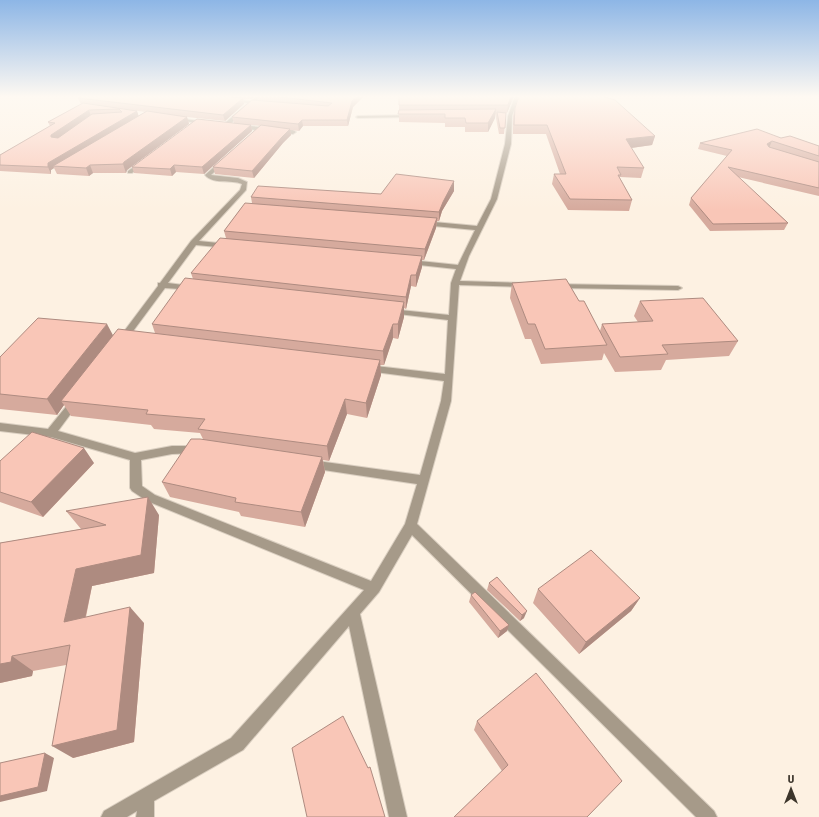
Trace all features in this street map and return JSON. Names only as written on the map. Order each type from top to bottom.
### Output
[{"type":"street","points":[[110,817],[237,744],[374,588],[411,526],[446,401],[449,378],[455,283],[460,267],[494,198],[508,144],[507,134]]},
{"type":"street","points":[[130,172],[148,158]]},
{"type":"street","points":[[124,341],[162,285],[194,243],[231,208],[243,190],[245,183],[238,180],[211,178],[208,175],[226,158]]},
{"type":"street","points":[[417,223],[480,228]]},
{"type":"street","points":[[194,243],[234,246]]},
{"type":"street","points":[[406,262],[460,267]]},
{"type":"street","points":[[455,283],[535,285]]},
{"type":"street","points":[[162,285],[201,289]]},
{"type":"street","points":[[551,286],[678,288]]},
{"type":"street","points":[[382,310],[452,318]]},
{"type":"street","points":[[356,366],[449,378]]},
{"type":"street","points":[[51,433],[79,395]]},
{"type":"street","points":[[0,427],[51,433],[135,457],[172,450],[207,448]]},
{"type":"street","points":[[135,457],[136,488],[151,498],[374,588]]},
{"type":"street","points":[[299,462],[423,480]]},
{"type":"street","points":[[411,526],[708,817]]},
{"type":"street","points":[[353,612],[398,817]]},
{"type":"street","points":[[144,817],[146,796]]},
{"type":"building","points":[[36,134],[52,134],[51,137],[58,138],[63,134],[97,134],[48,163],[48,167],[0,165],[0,155]]},
{"type":"building","points":[[107,134],[163,134],[123,164],[90,165],[86,168],[53,166]]},
{"type":"building","points":[[177,134],[240,134],[202,167],[174,165],[170,169],[132,167]]},
{"type":"building","points":[[251,134],[285,134],[252,171],[213,167]]},
{"type":"building","points":[[551,134],[653,134],[655,136],[626,139],[644,168],[617,167],[621,175],[618,175],[632,200],[570,199],[554,174],[566,174]]},
{"type":"building","points":[[736,134],[771,134],[781,138],[790,136],[819,146],[819,156],[772,141],[767,144],[769,147],[819,162],[819,188],[728,167],[788,223],[713,224],[691,198],[732,150],[700,143]]},
{"type":"building","points":[[396,174],[454,181],[439,212],[251,197],[258,186],[381,194]]},
{"type":"building","points":[[245,203],[437,218],[425,249],[224,231]]},
{"type":"building","points":[[220,238],[422,256],[416,275],[411,275],[406,297],[191,273]]},
{"type":"building","points":[[185,278],[404,302],[398,324],[393,324],[383,351],[152,324]]},
{"type":"building","points":[[566,279],[579,301],[584,301],[607,345],[545,349],[535,324],[528,324],[512,283]]},
{"type":"building","points":[[703,298],[738,341],[662,345],[668,354],[620,357],[602,324],[653,321],[640,301]]},
{"type":"building","points":[[38,318],[107,324],[47,399],[0,394],[0,357]]},
{"type":"building","points":[[118,329],[380,360],[366,403],[345,399],[327,446],[198,429],[205,419],[146,414],[148,410],[61,401]]},
{"type":"building","points":[[32,432],[84,448],[31,502],[0,492],[0,461]]},
{"type":"building","points":[[191,439],[200,439],[322,457],[301,512],[235,502],[236,498],[162,482]]},
{"type":"building","points":[[148,497],[141,555],[76,569],[64,622],[130,607],[117,730],[52,746],[70,645],[12,656],[11,662],[0,664],[0,543],[106,525],[66,511]]},
{"type":"building","points":[[591,550],[640,598],[586,642],[538,589]]},
{"type":"building","points":[[497,577],[527,611],[522,615],[489,583]]},
{"type":"building","points":[[475,592],[509,625],[500,631],[471,595]]},
{"type":"building","points":[[536,673],[622,781],[587,817],[454,817],[508,765],[477,721]]},
{"type":"building","points":[[343,716],[368,768],[370,767],[385,817],[307,817],[292,748]]},
{"type":"building","points":[[45,753],[38,787],[0,796],[0,763]]}]
